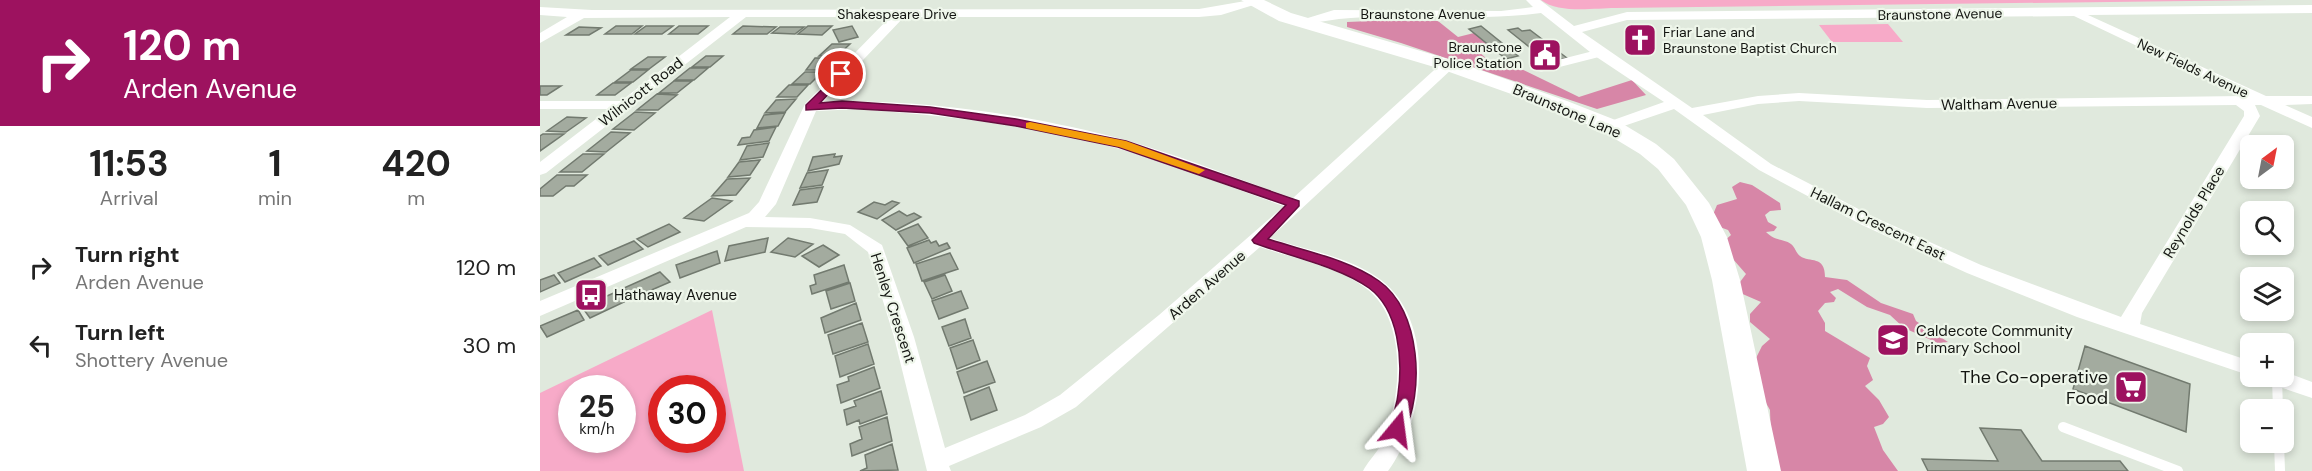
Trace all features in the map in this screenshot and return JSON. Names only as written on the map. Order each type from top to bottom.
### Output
[{"type":"street","points":[[1403,14],[1406,0]]},
{"type":"street","name":"Shakespeare Drive","points":[[540,11],[581,14],[654,13],[677,5],[686,13],[742,14],[1199,13],[1221,11],[1252,2]]},
{"type":"street","name":"Braunstone Lane","points":[[1252,2],[1285,17],[1448,65],[1524,92],[1610,126],[1648,149],[1666,164],[1697,203],[1714,237],[1726,280],[1764,471]]},
{"type":"street","name":"Braunstone Avenue","points":[[1304,21],[1334,14],[1501,15],[1538,5]]},
{"type":"street","name":"Hallam Crescent East","points":[[1538,5],[1600,53],[1765,167],[1868,221],[1974,269],[2129,328],[2240,366]]},
{"type":"street","name":"Braunstone Avenue","points":[[1570,31],[1627,16],[2312,9]]},
{"type":"street","name":"New Fields Avenue","points":[[2074,13],[2312,124]]},
{"type":"street","points":[[540,39],[581,14]]},
{"type":"street","name":"Wilnicott Road","points":[[540,170],[742,14]]},
{"type":"street","points":[[747,222],[767,204],[810,107],[900,14]]},
{"type":"street","name":"Arden Avenue","points":[[938,466],[1068,401],[1259,240],[1295,204],[1448,65]]},
{"type":"street","name":"Waltham Avenue","points":[[1610,126],[1681,108],[1799,97],[1855,98],[1927,104],[2312,100]]},
{"type":"street","points":[[2240,101],[2251,110],[2250,121],[2281,118],[2312,124]]},
{"type":"street","points":[[540,105],[624,105]]},
{"type":"street","points":[[810,107],[842,105],[930,110],[1016,122],[1121,144],[1295,204]]},
{"type":"street","name":"Reynolds Place","points":[[2129,328],[2132,313],[2250,121]]},
{"type":"street","name":"Henley Crescent","points":[[540,309],[747,222],[810,223],[850,230],[876,249],[904,337],[938,466]]},
{"type":"street","points":[[1259,240],[1350,272],[1376,285],[1396,311],[1408,352],[1407,395],[1392,446],[1375,471]]},
{"type":"street","points":[[2294,384],[2312,390]]},
{"type":"lane","points":[[1540,68],[1600,53]]},
{"type":"lane","points":[[2063,427],[2178,471]]},
{"type":"lane","points":[[2279,453],[2280,471]]},
{"type":"shaded area","points":[[1541,0],[2267,0],[1567,9]]},
{"type":"shaded area","points":[[1438,21],[1458,37],[1474,33],[1494,49],[1480,53],[1492,63],[1505,61],[1579,97],[1632,80],[1646,95],[1597,109],[1347,27],[1347,22]]},
{"type":"shaded area","points":[[1888,24],[1903,42],[1832,42],[1819,25]]},
{"type":"shaded area","points":[[1740,182],[1752,185],[1780,203],[1781,210],[1770,211],[1765,215],[1768,222],[1777,227],[1774,231],[1766,232],[1776,239],[1791,244],[1800,256],[1820,263],[1825,277],[1847,280],[1881,303],[1913,314],[1916,321],[1948,342],[1938,343],[1904,328],[1890,315],[1867,307],[1838,289],[1830,292],[1836,298],[1834,302],[1825,303],[1818,311],[1825,323],[1825,331],[1870,358],[1867,366],[1873,380],[1865,386],[1879,400],[1889,417],[1883,424],[1874,427],[1883,450],[1898,471],[1772,471],[1770,410],[1762,396],[1756,358],[1762,346],[1770,339],[1750,322],[1750,314],[1761,302],[1738,292],[1740,282],[1746,274],[1725,250],[1723,242],[1731,235],[1728,230],[1717,226],[1712,217],[1717,205],[1737,199],[1732,187]]},
{"type":"shaded area","points":[[712,310],[725,375],[648,375],[648,453],[726,453],[726,380],[744,471],[540,471],[540,393],[558,384],[558,453],[636,453],[636,375],[577,375]]},
{"type":"building","points":[[616,26],[642,26],[632,34],[605,34]]},
{"type":"building","points":[[646,26],[673,26],[662,34],[635,34]]},
{"type":"building","points":[[679,26],[708,26],[698,34],[669,34]]},
{"type":"building","points":[[743,26],[776,27],[767,34],[733,34]]},
{"type":"building","points":[[808,26],[832,26],[822,35],[798,34]]},
{"type":"building","points":[[852,26],[858,37],[839,42],[833,30]]},
{"type":"building","points":[[1481,26],[1518,56],[1506,59],[1469,29]]},
{"type":"building","points":[[579,27],[601,28],[589,35],[566,35]]},
{"type":"building","points":[[780,27],[804,27],[795,34],[772,33]]},
{"type":"building","points":[[1518,28],[1522,31],[1530,30],[1567,58],[1548,62],[1508,30]]},
{"type":"building","points":[[832,44],[850,44],[837,56],[819,56]]},
{"type":"building","points":[[706,56],[723,56],[710,67],[692,67]]},
{"type":"building","points":[[648,57],[665,57],[649,69],[631,69]]},
{"type":"building","points":[[815,58],[836,58],[824,70],[806,70]]},
{"type":"building","points":[[690,68],[708,68],[694,80],[675,80]]},
{"type":"building","points":[[631,70],[648,70],[633,82],[615,82]]},
{"type":"building","points":[[805,72],[822,72],[810,84],[792,84]]},
{"type":"building","points":[[674,81],[692,81],[677,93],[659,93]]},
{"type":"building","points":[[613,83],[631,83],[615,95],[597,95]]},
{"type":"building","points":[[789,85],[808,85],[797,97],[777,97]]},
{"type":"building","points":[[540,86],[561,86],[547,95],[540,95]]},
{"type":"building","points":[[657,94],[677,95],[658,110],[637,110]]},
{"type":"building","points":[[796,99],[785,112],[765,113],[776,100]]},
{"type":"building","points":[[635,112],[655,113],[634,130],[613,129]]},
{"type":"building","points":[[785,113],[778,126],[757,128],[764,115]]},
{"type":"building","points":[[567,117],[586,118],[566,132],[547,131]]},
{"type":"building","points":[[776,127],[769,141],[738,145],[742,138],[750,137],[754,130]]},
{"type":"building","points":[[611,132],[630,133],[606,152],[587,151]]},
{"type":"building","points":[[564,134],[540,151],[540,136]]},
{"type":"building","points":[[769,143],[763,157],[740,160],[747,146]]},
{"type":"building","points":[[583,154],[604,154],[582,172],[560,172]]},
{"type":"building","points":[[835,154],[834,157],[842,156],[839,164],[808,171],[813,157]]},
{"type":"building","points":[[760,160],[750,175],[728,177],[739,162]]},
{"type":"building","points":[[828,170],[822,185],[800,188],[807,173]]},
{"type":"building","points":[[557,175],[587,175],[574,186],[566,186],[553,196],[540,196],[540,189]]},
{"type":"building","points":[[750,178],[736,195],[712,196],[727,179]]},
{"type":"building","points":[[823,187],[817,202],[793,205],[800,190]]},
{"type":"building","points":[[712,198],[732,201],[704,221],[684,218]]},
{"type":"building","points":[[892,201],[899,203],[877,219],[858,212],[874,202],[885,205]]},
{"type":"building","points":[[899,211],[907,216],[914,213],[921,217],[896,230],[882,220]]},
{"type":"building","points":[[669,224],[680,232],[648,247],[637,239]]},
{"type":"building","points":[[918,224],[928,238],[908,246],[898,232]]},
{"type":"building","points":[[768,238],[765,252],[725,261],[729,246]]},
{"type":"building","points":[[788,238],[813,244],[795,257],[771,252]]},
{"type":"building","points":[[929,240],[931,243],[936,241],[939,246],[947,243],[950,248],[914,263],[907,248]]},
{"type":"building","points":[[634,241],[643,249],[608,265],[599,256]]},
{"type":"building","points":[[823,245],[839,255],[819,267],[802,256]]},
{"type":"building","points":[[717,251],[720,263],[680,278],[676,265]]},
{"type":"building","points":[[950,253],[958,269],[922,281],[916,264]]},
{"type":"building","points":[[594,258],[601,266],[565,282],[558,273]]},
{"type":"building","points":[[844,265],[849,282],[812,294],[810,286],[816,284],[814,275]]},
{"type":"building","points":[[660,272],[670,282],[633,298],[624,288]]},
{"type":"building","points":[[554,275],[560,283],[540,292],[540,280]]},
{"type":"building","points":[[945,275],[952,291],[932,299],[924,282]]},
{"type":"building","points":[[850,283],[855,301],[831,309],[826,291]]},
{"type":"building","points":[[961,291],[968,308],[939,319],[932,301]]},
{"type":"building","points":[[616,292],[624,302],[590,318],[582,307]]},
{"type":"building","points":[[856,303],[861,320],[825,333],[821,318]]},
{"type":"building","points":[[578,310],[584,320],[547,337],[540,326]]},
{"type":"building","points":[[965,319],[971,338],[949,346],[942,327]]},
{"type":"building","points":[[862,323],[868,342],[833,354],[828,335]]},
{"type":"building","points":[[973,340],[980,360],[957,369],[950,348]]},
{"type":"building","points":[[868,344],[874,364],[840,377],[835,356]]},
{"type":"building","name":"The Co-operative Food","points":[[2085,346],[2190,384],[2186,432],[2073,389]]},
{"type":"building","points":[[987,361],[995,382],[964,393],[957,372]]},
{"type":"building","points":[[874,367],[880,388],[841,403],[837,385],[849,381],[848,377]]},
{"type":"building","points":[[989,387],[997,410],[971,420],[964,397]]},
{"type":"building","points":[[881,391],[887,414],[860,424],[859,420],[847,425],[844,410],[856,406],[854,401]]},
{"type":"building","points":[[887,417],[892,441],[852,456],[850,444],[862,439],[859,427]]},
{"type":"building","points":[[1980,428],[2021,430],[2042,461],[2120,461],[2128,471],[1928,471],[1922,459],[1998,461]]},
{"type":"building","points":[[892,444],[898,470],[860,471],[867,468],[865,455]]},
{"type":"slow traffic","points":[[1030,125],[1121,144],[1199,170]]},
{"type":"place","name":"Friar Lane and Braunstone Baptist Church","points":[[1640,40]]},
{"type":"place","name":"Braunstone Police Station","points":[[1545,55]]},
{"type":"place","name":"Hathaway Avenue","points":[[591,295]]},
{"type":"place","name":"Caldecote Community Primary School","points":[[1893,340]]},
{"type":"place","name":"The Co-operative Food","points":[[2131,387]]},
{"type":"route","points":[[841,74],[810,107],[860,105],[930,110],[1016,122],[1121,144],[1295,204],[1259,240],[1350,272],[1376,285],[1396,311],[1408,352],[1407,395],[1397,429]]}]
